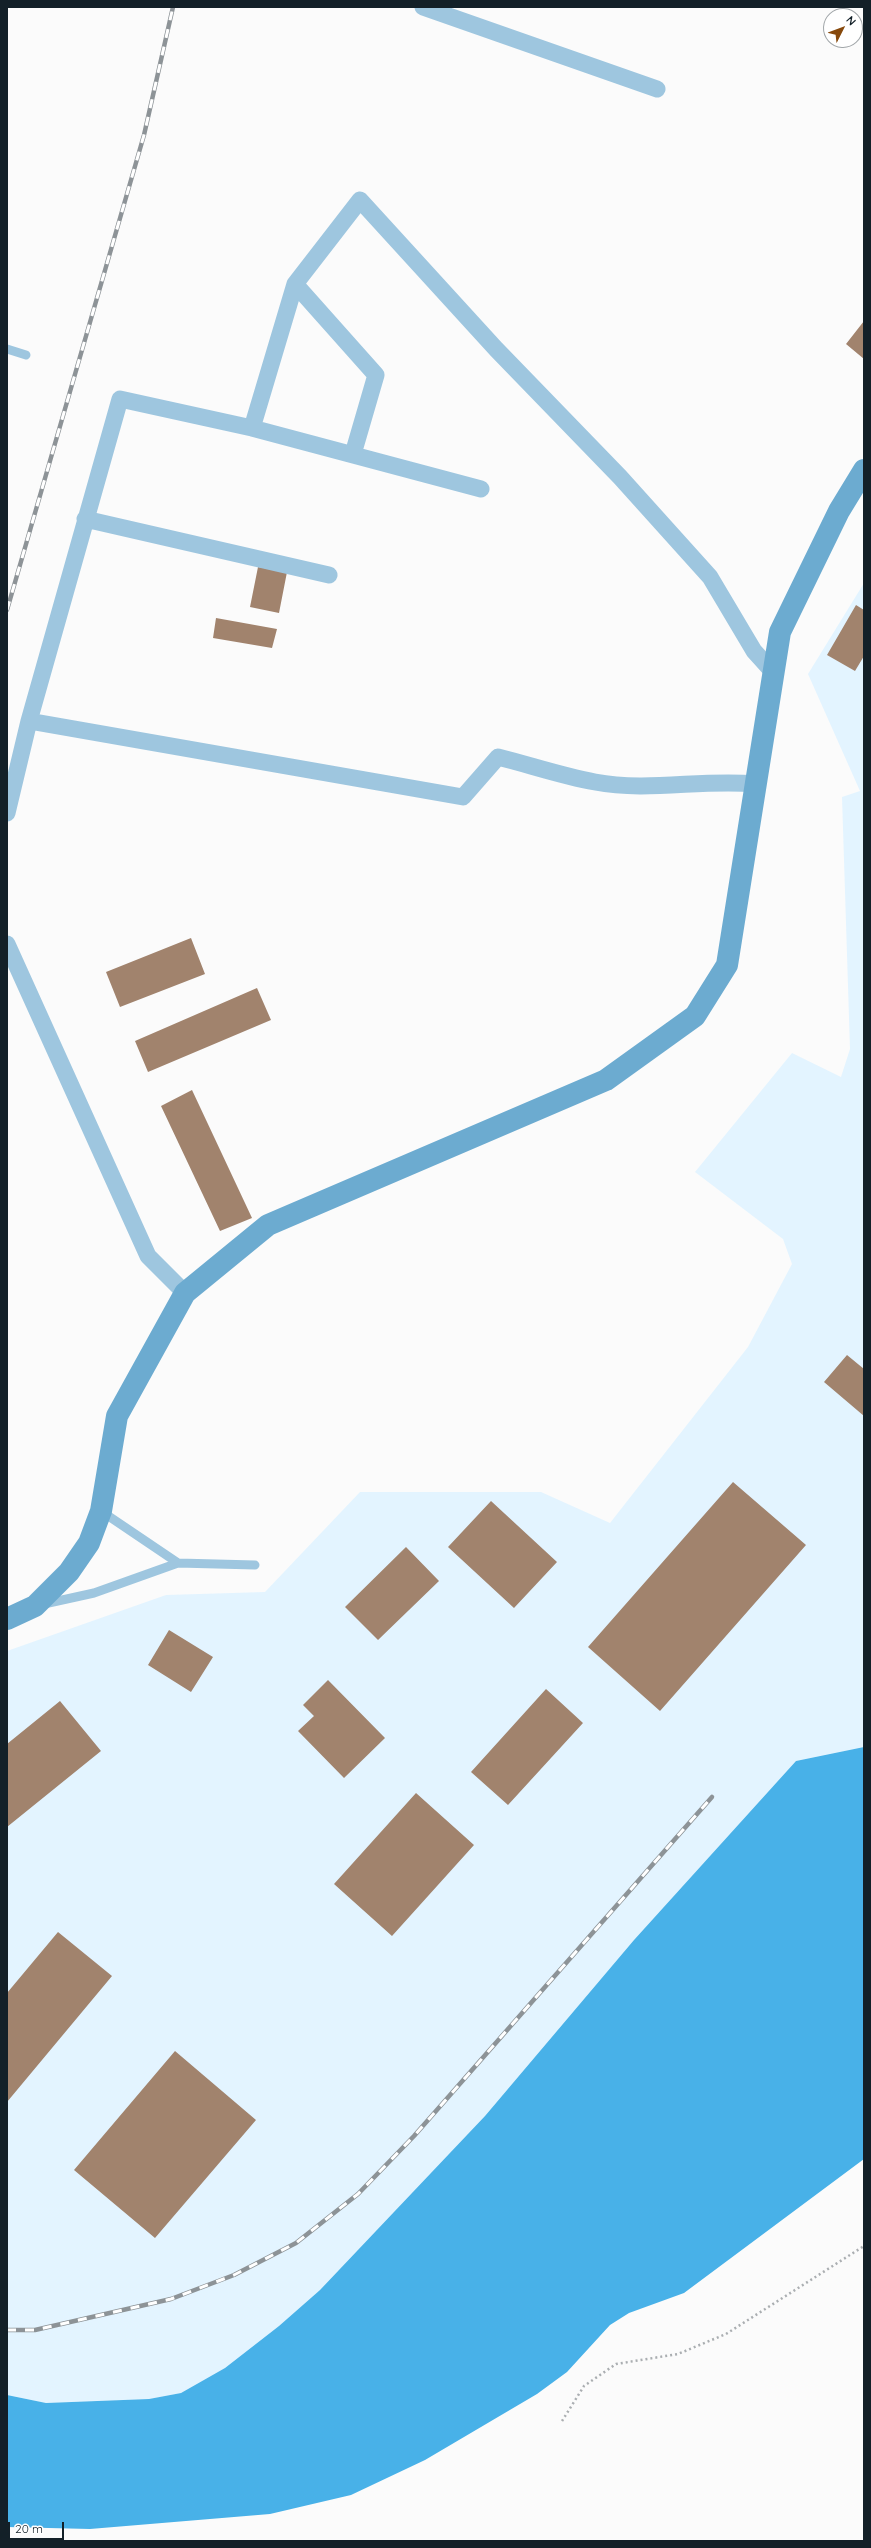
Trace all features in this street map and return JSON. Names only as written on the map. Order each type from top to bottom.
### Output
[{"type":"street","points":[[423,7],[657,89]]},
{"type":"street","points":[[252,428],[296,284],[360,200],[496,348],[620,476],[710,577],[754,650],[773,672]]},
{"type":"street","points":[[296,284],[376,375],[353,454]]},
{"type":"street","points":[[7,813],[29,721],[120,399],[252,428],[481,488]]},
{"type":"street","points":[[7,1619],[35,1606],[69,1572],[89,1543],[101,1511],[117,1416],[185,1293],[268,1225],[606,1080],[696,1016],[727,965],[780,632],[839,511],[864,470]]},
{"type":"street","points":[[85,519],[329,575]]},
{"type":"street","points":[[29,721],[463,797],[498,757],[595,782],[670,786],[723,781],[755,784]]},
{"type":"street","points":[[7,944],[148,1256],[185,1293]]},
{"type":"lane","points":[[7,349],[26,354]]},
{"type":"lane","points":[[101,1511],[178,1563]]},
{"type":"lane","points":[[35,1606],[94,1593],[178,1563],[255,1565]]},
{"type":"path","points":[[562,2421],[584,2386],[616,2364],[678,2354],[726,2334],[864,2246]]},
{"type":"shaded area","points":[[864,583],[864,1747],[796,1761],[634,1940],[485,2116],[320,2290],[279,2326],[225,2368],[181,2393],[149,2399],[46,2403],[7,2395],[7,1651],[166,1595],[265,1592],[360,1492],[541,1492],[610,1523],[748,1347],[792,1264],[783,1239],[695,1172],[792,1053],[841,1077],[850,1049],[842,797],[860,791],[808,674]]},
{"type":"water","points":[[864,1747],[864,2159],[684,2293],[629,2313],[610,2325],[567,2372],[537,2394],[425,2460],[351,2495],[270,2514],[90,2529],[7,2527],[7,2395],[46,2403],[149,2399],[181,2393],[225,2368],[279,2326],[320,2290],[485,2116],[634,1940],[796,1761]]},
{"type":"building","points":[[864,321],[864,359],[846,344]]},
{"type":"building","points":[[258,567],[287,572],[279,613],[250,607]]},
{"type":"building","points":[[856,605],[864,610],[864,656],[855,671],[827,655]]},
{"type":"building","points":[[216,618],[277,629],[272,648],[213,638]]},
{"type":"building","points":[[191,938],[205,974],[120,1007],[106,972]]},
{"type":"building","points":[[257,988],[271,1020],[148,1072],[135,1041]]},
{"type":"building","points":[[192,1090],[252,1218],[220,1231],[161,1106]]},
{"type":"building","points":[[847,1355],[864,1369],[864,1416],[824,1382]]},
{"type":"building","points":[[733,1482],[806,1545],[660,1711],[588,1647]]},
{"type":"building","points":[[491,1501],[557,1562],[514,1608],[448,1547]]},
{"type":"building","points":[[406,1547],[439,1581],[378,1640],[345,1607]]},
{"type":"building","points":[[169,1630],[213,1657],[191,1692],[148,1665]]},
{"type":"building","points":[[328,1680],[385,1738],[344,1778],[298,1731],[314,1716],[303,1705]]},
{"type":"building","points":[[546,1689],[583,1723],[508,1805],[471,1772]]},
{"type":"building","points":[[60,1701],[101,1751],[7,1827],[7,1744]]},
{"type":"building","points":[[416,1793],[474,1845],[392,1936],[334,1884]]},
{"type":"building","points":[[58,1932],[112,1976],[7,2102],[7,1993]]},
{"type":"building","points":[[175,2051],[256,2120],[155,2238],[74,2170]]},
{"type":"railway","points":[[7,610],[144,135],[173,7]]},
{"type":"railway","points":[[7,2330],[35,2330],[171,2299],[234,2275],[296,2243],[358,2194],[414,2136],[712,1797]]}]
